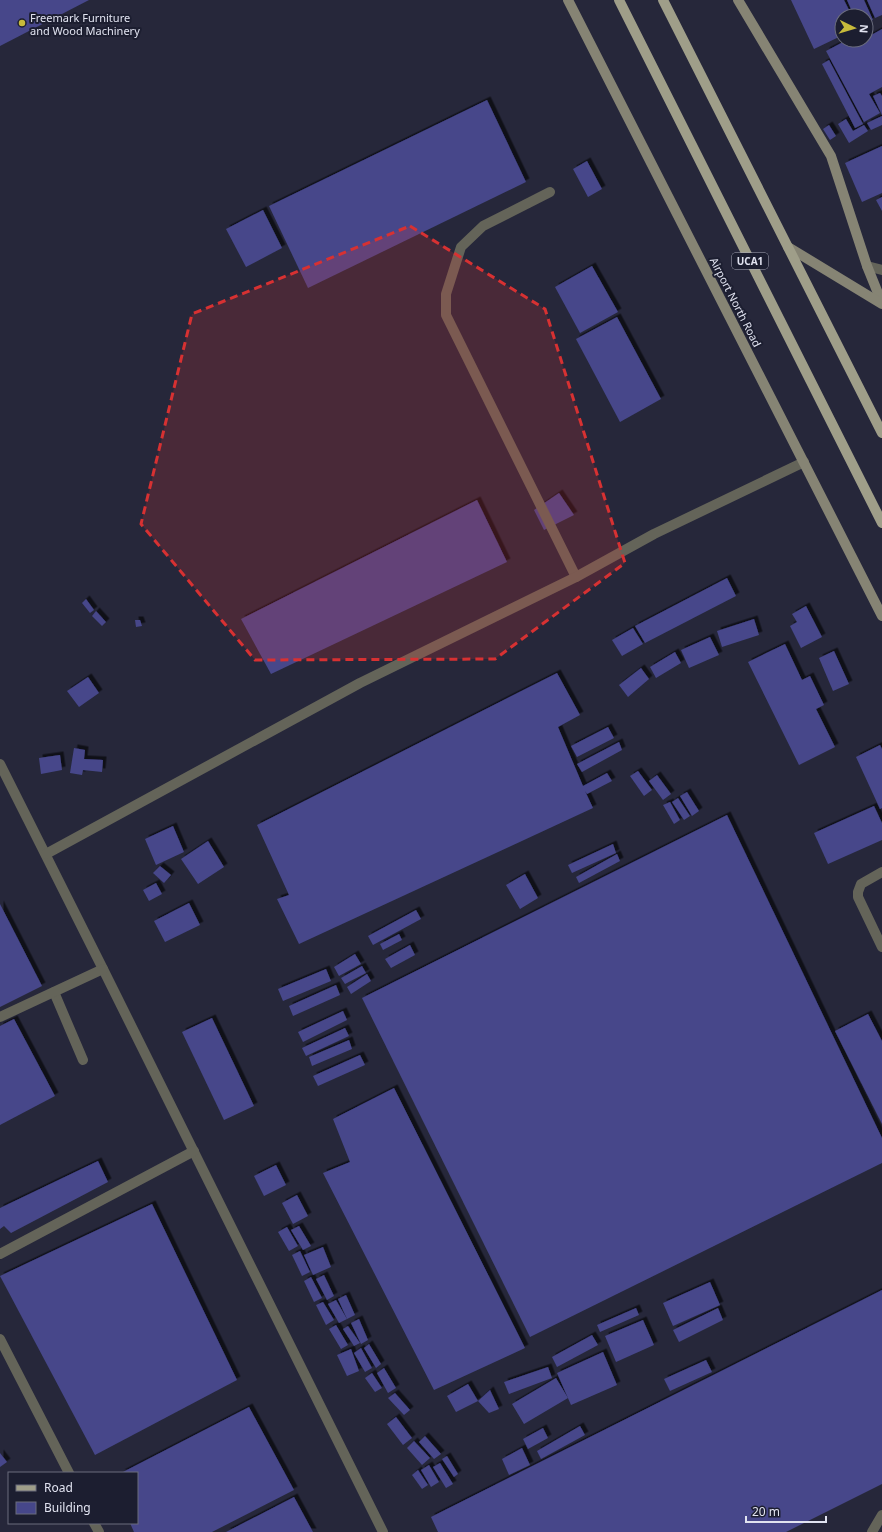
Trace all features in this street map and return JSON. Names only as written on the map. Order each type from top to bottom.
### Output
[{"type":"main road","name":"Airport North Road","points":[[568,0],[882,616]]},
{"type":"main road","name":"UCA1","points":[[619,0],[882,523]]},
{"type":"main road","points":[[663,0],[882,434]]},
{"type":"main road","points":[[738,0],[831,156],[867,266],[882,303]]},
{"type":"main road","points":[[788,247],[882,303]]},
{"type":"lane","points":[[550,192],[482,226],[461,247],[446,294],[446,314],[576,577]]},
{"type":"lane","points":[[867,266],[882,270]]},
{"type":"lane","points":[[46,854],[360,683],[576,577],[654,534],[804,462]]},
{"type":"lane","points":[[0,764],[383,1532]]},
{"type":"lane","points":[[882,872],[861,884],[858,897],[882,947]]},
{"type":"lane","points":[[0,1017],[103,969]]},
{"type":"lane","points":[[54,992],[83,1060]]},
{"type":"lane","points":[[0,1254],[194,1151]]},
{"type":"lane","points":[[0,1339],[68,1472]]},
{"type":"lane","points":[[872,1532],[882,1515]]},
{"type":"highlighted area","points":[[410,226],[545,309],[625,563],[495,659],[255,660],[141,524],[192,314]]},
{"type":"building","name":"Freemark Furniture and Wood Machinery","points":[[0,0],[89,0],[0,46]]},
{"type":"building","points":[[791,0],[844,0],[848,8],[834,8],[834,39],[814,49]]},
{"type":"building","points":[[847,0],[864,0],[868,8],[850,8]]},
{"type":"building","points":[[867,0],[882,0],[882,15],[875,18],[874,8],[871,8]]},
{"type":"building","points":[[882,29],[882,87],[869,94],[880,113],[864,122],[826,51],[834,47],[874,48],[874,34]]},
{"type":"building","points":[[829,60],[863,124],[855,128],[822,64]]},
{"type":"building","points":[[880,93],[882,96],[882,115],[873,96]]},
{"type":"building","points":[[487,100],[526,182],[308,288],[269,206]]},
{"type":"building","points":[[882,116],[882,125],[871,130],[867,123]]},
{"type":"building","points":[[846,119],[853,131],[864,125],[868,131],[849,143],[838,124]]},
{"type":"building","points":[[829,125],[836,136],[830,140],[823,129]]},
{"type":"building","points":[[882,146],[882,193],[862,202],[845,163]]},
{"type":"building","points":[[587,161],[602,189],[588,197],[573,169]]},
{"type":"building","points":[[882,197],[882,211],[876,200]]},
{"type":"building","points":[[263,210],[282,248],[246,267],[226,229]]},
{"type":"building","points":[[592,266],[618,312],[580,333],[555,287]]},
{"type":"building","points":[[617,317],[661,399],[620,422],[576,339]]},
{"type":"building","points":[[559,493],[574,515],[544,530],[534,510]]},
{"type":"building","points":[[477,500],[507,562],[271,674],[241,619]]},
{"type":"building","points":[[727,578],[736,596],[645,643],[635,626]]},
{"type":"building","points":[[86,599],[94,610],[90,613],[82,603]]},
{"type":"building","points":[[806,606],[822,637],[801,648],[790,626],[797,622],[792,614]]},
{"type":"building","points":[[96,611],[106,622],[102,626],[92,616]]},
{"type":"building","points":[[754,619],[759,635],[722,647],[717,631]]},
{"type":"building","points":[[135,620],[140,620],[142,626],[136,627]]},
{"type":"building","points":[[633,628],[643,644],[622,656],[612,640]]},
{"type":"building","points":[[710,637],[719,655],[689,668],[681,650]]},
{"type":"building","points":[[785,644],[802,680],[810,676],[824,705],[816,709],[835,747],[799,765],[748,662]]},
{"type":"building","points":[[834,651],[849,684],[833,691],[819,658]]},
{"type":"building","points":[[675,652],[681,663],[656,678],[650,667]]},
{"type":"building","points":[[641,668],[649,679],[628,697],[619,685]]},
{"type":"building","points":[[557,673],[580,715],[558,727],[583,786],[607,773],[612,781],[587,794],[585,791],[593,808],[299,944],[277,899],[289,895],[257,825]]},
{"type":"building","points":[[88,677],[99,693],[79,707],[67,691]]},
{"type":"building","points":[[608,727],[614,738],[577,757],[571,746]]},
{"type":"building","points":[[619,742],[622,750],[582,772],[577,764]]},
{"type":"building","points":[[880,745],[882,749],[882,808],[880,809],[856,757]]},
{"type":"building","points":[[74,748],[85,750],[84,759],[103,760],[102,772],[83,770],[82,775],[70,773]]},
{"type":"building","points":[[60,755],[62,770],[41,774],[39,758]]},
{"type":"building","points":[[638,771],[652,790],[644,796],[630,776]]},
{"type":"building","points":[[657,775],[671,794],[663,800],[649,781]]},
{"type":"building","points":[[687,792],[699,811],[692,816],[680,796]]},
{"type":"building","points":[[678,798],[690,816],[684,820],[672,802]]},
{"type":"building","points":[[670,802],[680,820],[674,824],[663,805]]},
{"type":"building","points":[[874,806],[882,823],[882,840],[828,864],[814,833]]},
{"type":"building","points":[[727,815],[882,1138],[882,1163],[530,1337],[362,998]]},
{"type":"building","points":[[173,826],[184,852],[156,865],[145,839]]},
{"type":"building","points":[[208,841],[224,867],[198,884],[181,859]]},
{"type":"building","points":[[613,844],[616,853],[572,873],[568,865]]},
{"type":"building","points":[[617,854],[620,861],[579,883],[576,877]]},
{"type":"building","points":[[160,866],[171,875],[164,883],[153,873]]},
{"type":"building","points":[[525,874],[538,898],[520,909],[506,885]]},
{"type":"building","points":[[156,883],[162,894],[149,901],[143,890]]},
{"type":"building","points":[[189,903],[200,925],[165,942],[154,921]]},
{"type":"building","points":[[0,904],[42,986],[0,1007]]},
{"type":"building","points":[[416,910],[421,919],[373,945],[368,936]]},
{"type":"building","points":[[399,934],[402,940],[383,950],[380,944]]},
{"type":"building","points":[[410,945],[415,955],[391,968],[385,959]]},
{"type":"building","points":[[355,954],[361,964],[339,976],[334,967]]},
{"type":"building","points":[[362,966],[366,973],[345,984],[341,978]]},
{"type":"building","points":[[326,969],[331,981],[283,1001],[278,989]]},
{"type":"building","points":[[367,974],[371,981],[351,994],[347,987]]},
{"type":"building","points":[[336,985],[340,995],[293,1016],[289,1006]]},
{"type":"building","points":[[343,1011],[347,1020],[303,1042],[298,1032]]},
{"type":"building","points":[[868,1014],[882,1041],[882,1124],[835,1031]]},
{"type":"building","points":[[212,1018],[254,1106],[224,1120],[182,1032]]},
{"type":"building","points":[[14,1019],[55,1096],[0,1125],[0,1026]]},
{"type":"building","points":[[345,1028],[349,1036],[306,1056],[302,1048]]},
{"type":"building","points":[[349,1040],[352,1049],[312,1066],[309,1057]]},
{"type":"building","points":[[360,1055],[365,1065],[318,1086],[313,1076]]},
{"type":"building","points":[[394,1088],[525,1348],[434,1390],[323,1173],[350,1162],[333,1119]]},
{"type":"building","points":[[98,1161],[108,1182],[11,1233],[4,1226],[0,1229],[0,1208]]},
{"type":"building","points":[[276,1165],[286,1185],[264,1196],[254,1176]]},
{"type":"building","points":[[297,1195],[308,1216],[293,1224],[282,1203]]},
{"type":"building","points":[[152,1204],[237,1380],[95,1455],[0,1276]]},
{"type":"building","points":[[299,1226],[311,1246],[303,1250],[291,1230]]},
{"type":"building","points":[[287,1227],[298,1246],[289,1251],[278,1232]]},
{"type":"building","points":[[323,1247],[331,1267],[313,1275],[304,1255]]},
{"type":"building","points":[[300,1251],[310,1272],[302,1276],[292,1255]]},
{"type":"building","points":[[324,1275],[334,1296],[327,1300],[316,1279]]},
{"type":"building","points":[[311,1277],[322,1298],[314,1302],[304,1281]]},
{"type":"building","points":[[710,1282],[720,1305],[673,1326],[663,1303]]},
{"type":"building","points":[[882,1290],[882,1484],[786,1532],[438,1532],[431,1517]]},
{"type":"building","points":[[346,1295],[355,1315],[347,1319],[338,1299]]},
{"type":"building","points":[[336,1300],[347,1319],[339,1323],[328,1304]]},
{"type":"building","points":[[323,1302],[334,1320],[326,1325],[316,1305]]},
{"type":"building","points":[[636,1308],[639,1315],[600,1332],[597,1325]]},
{"type":"building","points":[[718,1308],[723,1320],[679,1342],[673,1330]]},
{"type":"building","points":[[359,1319],[368,1340],[361,1344],[351,1323]]},
{"type":"building","points":[[643,1320],[654,1345],[616,1362],[605,1336]]},
{"type":"building","points":[[336,1325],[348,1345],[341,1349],[329,1329]]},
{"type":"building","points":[[348,1326],[360,1343],[354,1346],[343,1329]]},
{"type":"building","points":[[592,1335],[598,1345],[557,1367],[552,1357]]},
{"type":"building","points":[[369,1344],[381,1364],[376,1368],[364,1348]]},
{"type":"building","points":[[361,1348],[372,1368],[365,1372],[354,1353]]},
{"type":"building","points":[[351,1349],[359,1371],[347,1376],[337,1355]]},
{"type":"building","points":[[603,1352],[617,1385],[571,1405],[557,1373]]},
{"type":"building","points":[[706,1360],[712,1372],[670,1391],[664,1379]]},
{"type":"building","points":[[548,1367],[552,1378],[509,1394],[504,1382]]},
{"type":"building","points":[[384,1368],[396,1388],[388,1393],[377,1373]]},
{"type":"building","points":[[372,1373],[382,1388],[375,1392],[365,1378]]},
{"type":"building","points":[[556,1378],[568,1398],[524,1424],[512,1404]]},
{"type":"building","points":[[468,1384],[478,1401],[456,1412],[447,1396]]},
{"type":"building","points":[[490,1390],[499,1409],[489,1413],[478,1401]]},
{"type":"building","points":[[395,1393],[410,1410],[404,1415],[388,1398]]},
{"type":"building","points":[[249,1407],[294,1490],[212,1532],[134,1532],[130,1524],[138,1524],[138,1472],[123,1472]]},
{"type":"building","points":[[396,1417],[412,1438],[403,1445],[387,1424]]},
{"type":"building","points":[[580,1426],[585,1435],[541,1459],[537,1451]]},
{"type":"building","points":[[543,1428],[548,1438],[528,1449],[523,1439]]},
{"type":"building","points":[[425,1436],[441,1454],[434,1459],[419,1442]]},
{"type":"building","points":[[414,1441],[430,1458],[422,1465],[407,1448]]},
{"type":"building","points":[[522,1448],[530,1465],[509,1475],[502,1459]]},
{"type":"building","points":[[0,1453],[7,1462],[0,1467]]},
{"type":"building","points":[[447,1456],[458,1474],[454,1477],[442,1459]]},
{"type":"building","points":[[440,1463],[453,1484],[446,1488],[433,1467]]},
{"type":"building","points":[[429,1465],[439,1482],[431,1487],[421,1470]]},
{"type":"building","points":[[418,1470],[428,1485],[422,1489],[412,1475]]},
{"type":"building","points":[[294,1497],[313,1532],[226,1532]]},
{"type":"place","name":"Freemark Furniture and Wood Machinery","points":[[22,23]]}]
